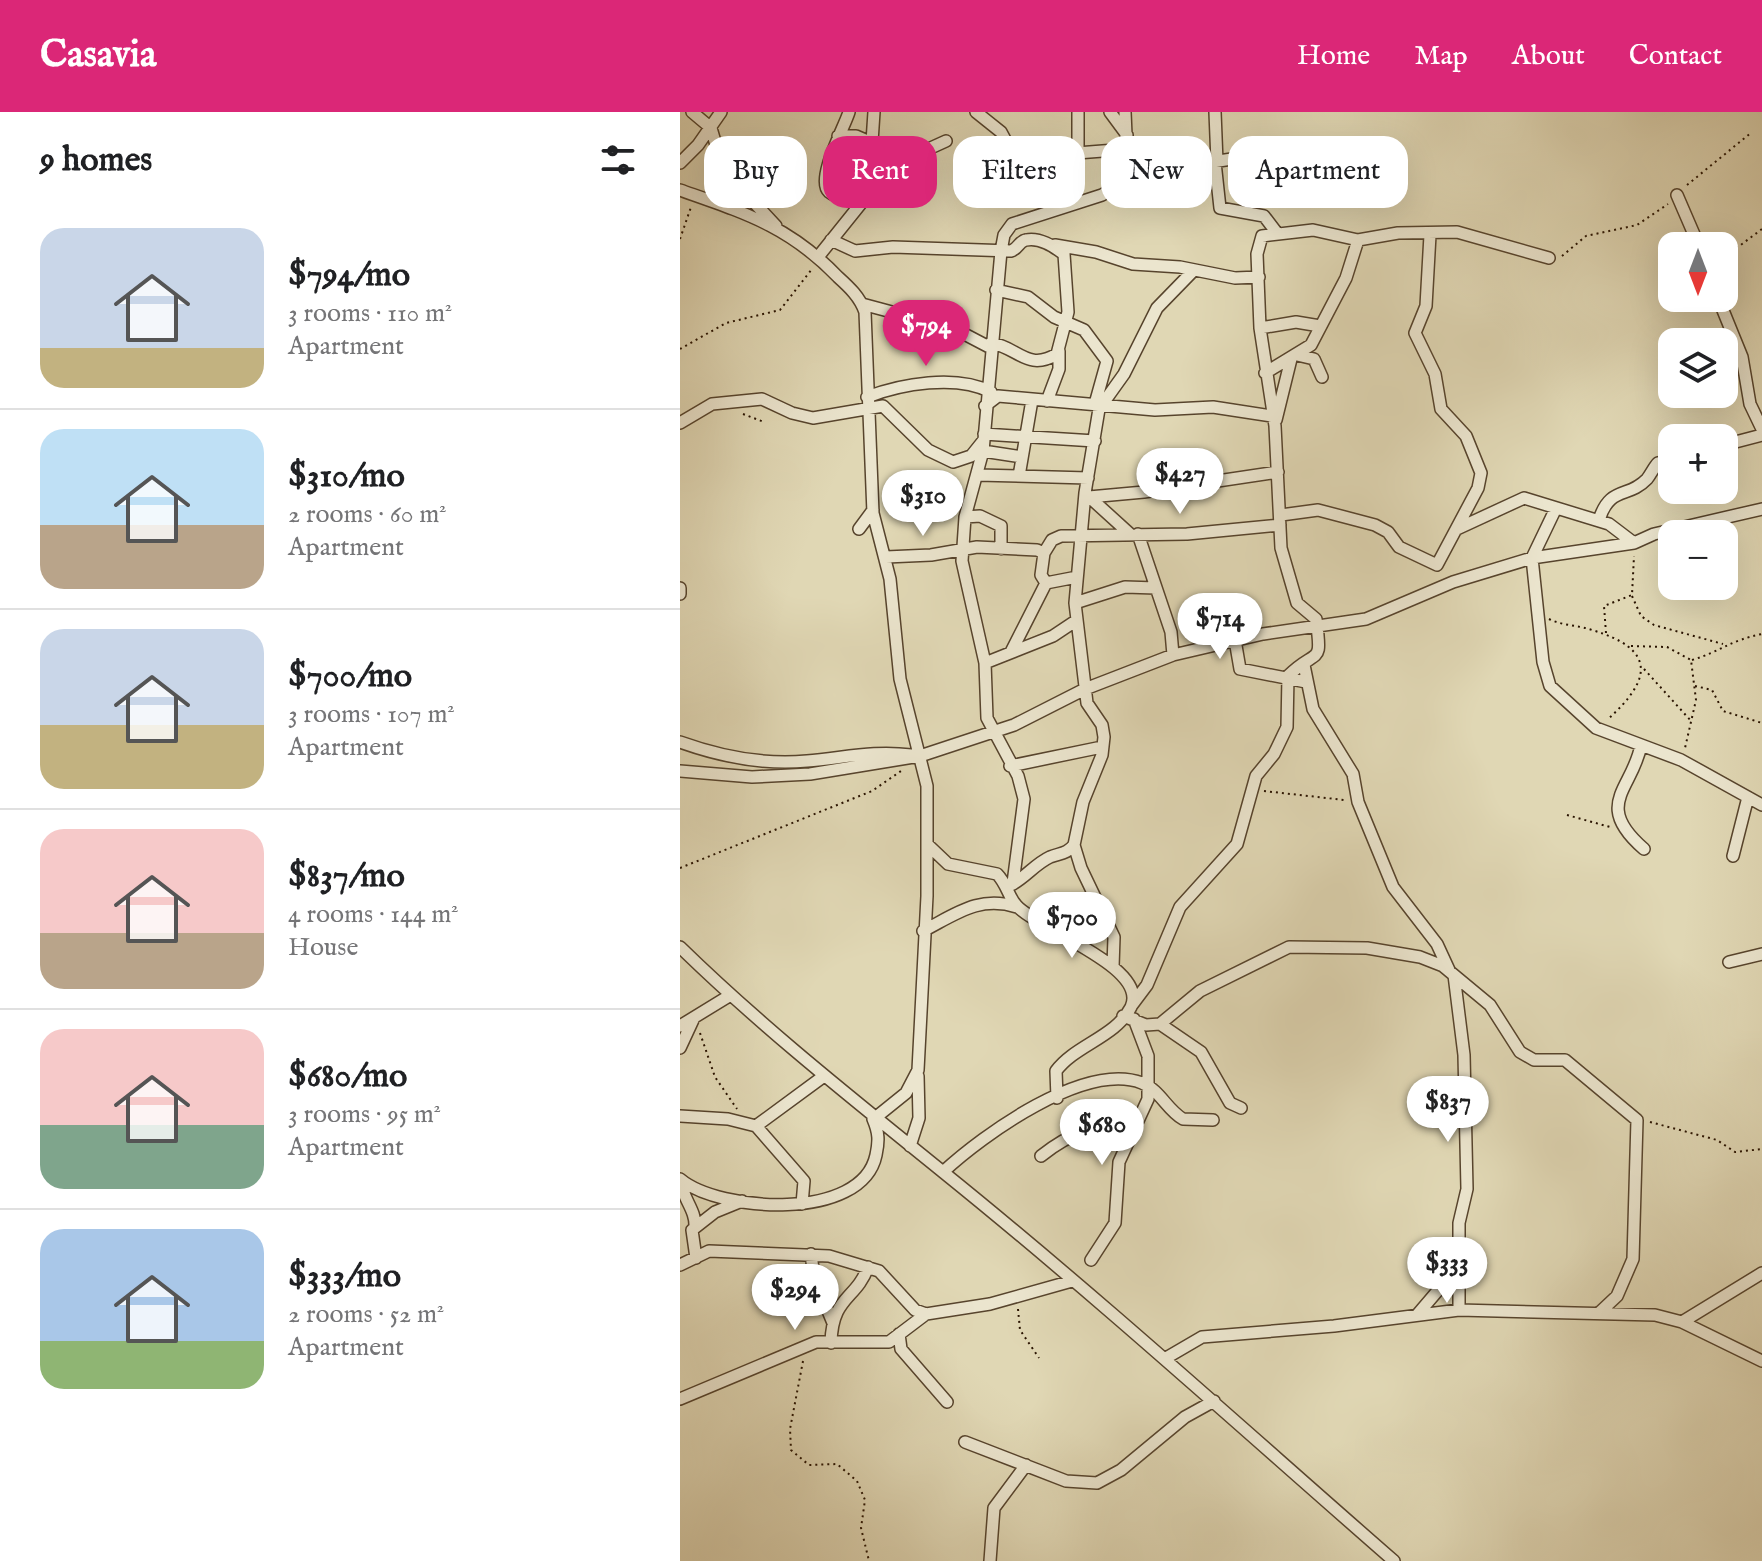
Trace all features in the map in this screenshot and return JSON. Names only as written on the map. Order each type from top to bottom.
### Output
[{"type":"street","points":[[692,112],[711,128],[723,169],[776,226],[818,258],[862,304],[903,315],[927,315]]},
{"type":"street","points":[[680,162],[711,128],[721,112]]},
{"type":"street","points":[[838,136],[849,112]]},
{"type":"street","points":[[872,136],[874,112]]},
{"type":"street","points":[[976,112],[1003,136]]},
{"type":"street","points":[[1077,136],[1078,112]]},
{"type":"street","points":[[1110,112],[1123,136]]},
{"type":"street","points":[[1125,112],[1127,136]]},
{"type":"street","points":[[1215,112],[1220,208],[1258,213],[1268,218],[1277,233]]},
{"type":"street","points":[[937,144],[946,141]]},
{"type":"street","points":[[1212,163],[1228,161]]},
{"type":"street","points":[[680,190],[776,226]]},
{"type":"street","points":[[1017,907],[1011,886],[1025,809],[1018,776],[987,718],[985,663],[978,621],[964,576],[962,549],[965,517],[978,475],[983,442],[996,290],[1004,235],[1012,224],[1101,195]]},
{"type":"street","points":[[1677,195],[1693,232]]},
{"type":"street","points":[[818,258],[856,208]]},
{"type":"street","points":[[1288,676],[1319,652],[1318,626],[1316,619],[1300,609],[1281,548],[1274,421],[1260,328],[1257,254],[1260,241],[1266,234],[1313,230],[1358,240],[1398,233],[1430,235],[1457,232],[1549,258]]},
{"type":"street","points":[[1046,583],[1041,575],[1044,553],[1056,537],[1205,533],[1318,510],[1383,528],[1399,547],[1437,565],[1478,488],[1481,473],[1466,436],[1441,409],[1435,374],[1415,333],[1426,306],[1430,235]]},
{"type":"street","points":[[831,240],[855,251],[893,247],[1015,251],[1026,240],[1096,252],[1133,264],[1235,278],[1259,277]]},
{"type":"street","points":[[1265,373],[1294,357],[1317,331],[1346,278],[1358,240]]},
{"type":"street","points":[[1047,401],[1059,369],[1059,351],[1067,322],[1067,259],[1050,245]]},
{"type":"street","points":[[1099,405],[1136,353],[1157,308],[1194,270]]},
{"type":"street","points":[[996,290],[1028,297],[1044,311],[1084,330],[1105,354],[1106,367],[1088,478],[1075,603],[1087,703],[1102,725],[1102,747],[1083,802],[1074,845],[1081,868],[1114,937],[1113,967]]},
{"type":"street","points":[[862,304],[873,510],[886,557],[896,661],[927,786],[928,845],[918,1070],[919,1118],[910,1146]]},
{"type":"street","points":[[1724,312],[1742,357],[1750,404],[1762,432],[1738,440]]},
{"type":"street","points":[[1260,328],[1296,322],[1317,331]]},
{"type":"street","points":[[949,326],[991,346],[1005,346],[1018,357],[1035,362],[1052,357],[1059,351]]},
{"type":"street","points":[[1317,331],[1314,359],[1322,377]]},
{"type":"street","points":[[1294,357],[1314,359]]},
{"type":"street","points":[[1274,421],[1294,357]]},
{"type":"street","points":[[680,423],[712,404],[762,399],[792,413],[813,418],[908,386],[960,384],[987,390],[998,396],[1174,410],[1213,407],[1274,421]]},
{"type":"street","points":[[985,406],[998,396]]},
{"type":"street","points":[[1019,476],[1032,400]]},
{"type":"street","points":[[867,402],[892,411],[941,459],[962,461],[983,442],[1026,436],[1095,441]]},
{"type":"street","points":[[983,442],[1022,457]]},
{"type":"street","points":[[1599,520],[1603,508],[1614,495],[1647,479],[1658,463]]},
{"type":"street","points":[[1087,495],[1144,492],[1278,472]]},
{"type":"street","points":[[978,475],[1088,478]]},
{"type":"street","points":[[1087,495],[1134,534],[1171,632],[1173,655]]},
{"type":"street","points":[[1456,530],[1515,499],[1531,498],[1599,520],[1634,543]]},
{"type":"street","points":[[1556,508],[1532,558],[1543,662],[1550,686],[1596,728],[1681,760],[1762,805]]},
{"type":"street","points":[[680,771],[752,777],[810,774],[920,756],[994,731],[1085,689],[1173,655],[1235,640],[1366,619],[1453,582],[1532,558],[1634,543],[1654,534],[1762,509]]},
{"type":"street","points":[[859,529],[873,510]]},
{"type":"street","points":[[1105,512],[1108,534]]},
{"type":"street","points":[[965,517],[980,516],[1001,526],[1001,549]]},
{"type":"street","points":[[886,557],[962,549],[1044,553]]},
{"type":"street","points":[[1046,583],[1077,577]]},
{"type":"street","points":[[1011,652],[1046,583]]},
{"type":"street","points":[[1075,603],[1125,587],[1156,588]]},
{"type":"street","points":[[680,588],[680,594]]},
{"type":"street","points":[[985,663],[1053,636],[1077,620]]},
{"type":"street","points":[[1235,640],[1240,669],[1288,676],[1306,682]]},
{"type":"street","points":[[1304,665],[1306,682],[1320,723],[1353,774],[1357,797],[1393,887],[1437,944],[1452,973],[1464,1055],[1467,1189],[1459,1216],[1459,1310]]},
{"type":"street","points":[[1057,1098],[1054,1074],[1061,1064],[1128,1010],[1147,985],[1180,907],[1234,850],[1258,772],[1274,754],[1287,727],[1288,676]]},
{"type":"street","points":[[680,742],[712,752],[778,761],[808,761],[872,752],[920,756]]},
{"type":"street","points":[[1641,745],[1618,798],[1629,834],[1644,849]]},
{"type":"street","points":[[1010,766],[1102,747]]},
{"type":"street","points":[[1733,856],[1748,797]]},
{"type":"street","points":[[928,845],[948,864],[997,874],[1011,886]]},
{"type":"street","points":[[1011,886],[1026,877],[1035,866],[1068,852],[1074,845]]},
{"type":"street","points":[[923,931],[974,904],[996,901],[1017,907],[1113,967],[1128,983],[1128,1010],[1136,1022],[1148,1056],[1150,1087],[1119,1162],[1115,1223],[1109,1239],[1091,1260]]},
{"type":"street","points":[[680,947],[729,996],[1166,1358],[1394,1561]]},
{"type":"street","points":[[1160,1024],[1200,991],[1289,947],[1367,948],[1431,960],[1452,973],[1490,1005],[1520,1052],[1534,1060],[1565,1060],[1637,1120],[1633,1259],[1617,1296],[1600,1312]]},
{"type":"street","points":[[1729,962],[1762,954]]},
{"type":"street","points":[[680,1026],[729,996]]},
{"type":"street","points":[[680,1048],[695,1018]]},
{"type":"street","points":[[1136,1022],[1160,1024],[1201,1052],[1230,1103],[1241,1108]]},
{"type":"street","points":[[873,1117],[912,1086],[918,1070]]},
{"type":"street","points":[[753,1126],[824,1076]]},
{"type":"street","points":[[943,1172],[1000,1125],[1057,1098],[1115,1080],[1137,1081],[1150,1087],[1183,1119],[1213,1120]]},
{"type":"street","points":[[680,1116],[753,1126],[801,1176],[805,1188],[802,1204]]},
{"type":"street","points":[[680,1180],[695,1191],[744,1200],[802,1204],[838,1198],[869,1173],[880,1133],[873,1117]]},
{"type":"street","points":[[1041,1156],[1077,1131],[1092,1131],[1109,1123],[1137,1124]]},
{"type":"street","points":[[680,1180],[682,1194],[695,1214],[695,1227]]},
{"type":"street","points":[[696,1258],[691,1233],[695,1227],[715,1212],[744,1200]]},
{"type":"street","points":[[680,1265],[709,1251],[811,1254],[868,1267],[887,1277],[915,1310],[926,1314]]},
{"type":"street","points":[[811,1254],[814,1277],[833,1323]]},
{"type":"street","points":[[831,1343],[833,1323],[840,1303],[862,1280],[868,1267]]},
{"type":"street","points":[[1682,1322],[1762,1273]]},
{"type":"street","points":[[1417,1315],[1440,1288],[1458,1276]]},
{"type":"street","points":[[680,1399],[816,1342],[884,1343],[926,1314],[1017,1297],[1072,1281]]},
{"type":"street","points":[[1166,1358],[1202,1337],[1334,1326],[1459,1310],[1655,1315],[1682,1322],[1762,1361]]},
{"type":"street","points":[[899,1334],[901,1349],[947,1402]]},
{"type":"street","points":[[965,1442],[993,1456],[1066,1481],[1097,1483],[1121,1470],[1185,1417],[1214,1401]]},
{"type":"street","points":[[990,1561],[994,1508],[1026,1465]]},
{"type":"path","points":[[1549,258],[1561,256],[1586,236],[1645,221],[1752,132]]},
{"type":"path","points":[[680,239],[696,196]]},
{"type":"path","points":[[1738,247],[1762,229]]},
{"type":"path","points":[[680,349],[726,323],[782,309],[818,258]]},
{"type":"path","points":[[1634,543],[1632,595],[1641,616],[1654,625],[1723,644]]},
{"type":"path","points":[[1606,634],[1604,606],[1632,595]]},
{"type":"path","points":[[1539,610],[1563,625],[1606,634],[1629,646],[1639,655],[1644,669],[1693,723]]},
{"type":"path","points":[[1629,646],[1667,647],[1691,660],[1710,655],[1723,644],[1762,634]]},
{"type":"path","points":[[1681,760],[1693,723],[1695,686],[1691,660]]},
{"type":"path","points":[[1596,728],[1632,696],[1644,669]]},
{"type":"path","points":[[1695,686],[1712,690],[1723,711],[1762,723]]},
{"type":"path","points":[[680,868],[872,791],[920,756]]},
{"type":"path","points":[[1254,788],[1278,795],[1333,801],[1357,797]]},
{"type":"path","points":[[1567,815],[1604,824],[1615,833]]},
{"type":"path","points":[[695,1018],[715,1077],[753,1126]]},
{"type":"path","points":[[1637,1120],[1691,1131],[1723,1142],[1735,1152],[1762,1149]]},
{"type":"path","points":[[1017,1297],[1020,1330],[1039,1358]]},
{"type":"path","points":[[803,1347],[801,1382],[790,1429],[791,1450],[809,1465],[834,1463],[853,1475],[865,1500],[861,1528],[869,1561]]}]
